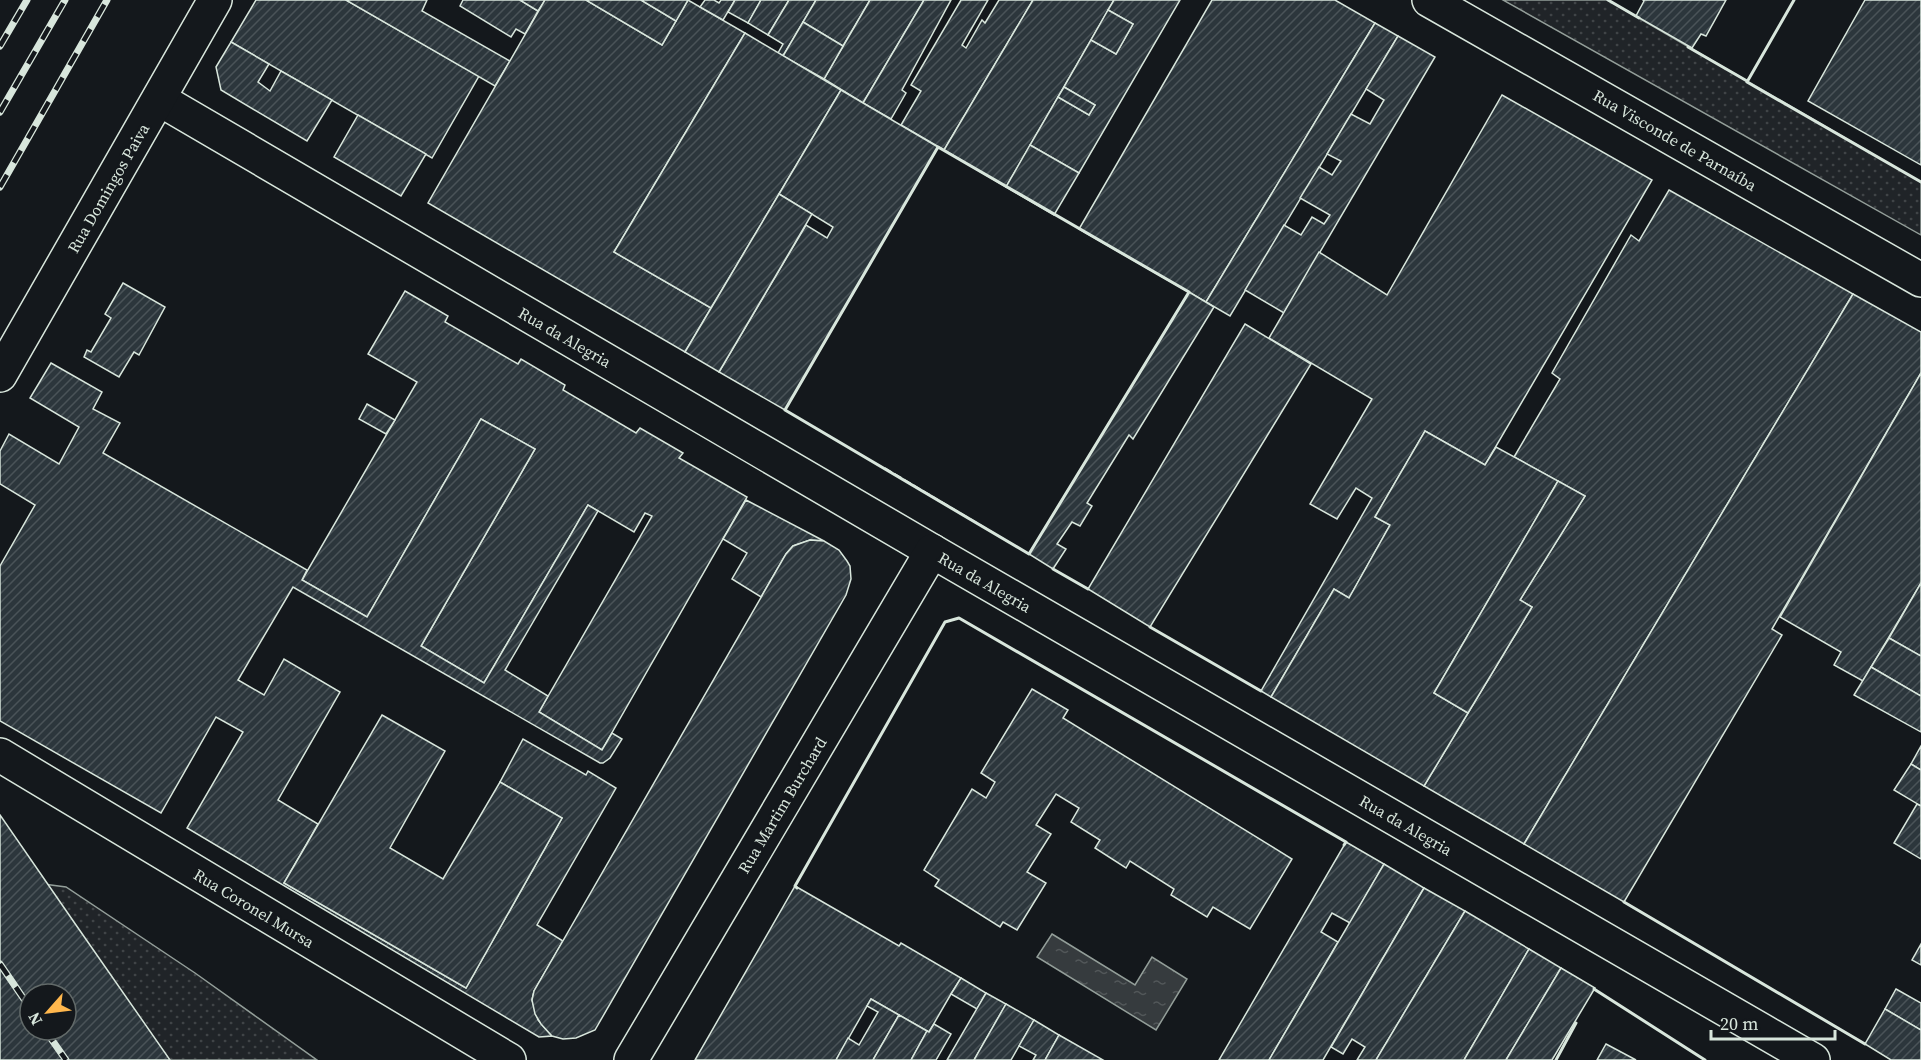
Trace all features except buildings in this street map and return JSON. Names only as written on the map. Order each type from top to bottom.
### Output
[{"type":"street","name":"Rua Domingos Paiva","points":[[0,375],[215,0]]},
{"type":"street","name":"Rua Visconde de Parnaíba","points":[[1429,0],[1921,280]]},
{"type":"street","name":"Rua da Alegria","points":[[159,99],[932,551],[1813,1060]]},
{"type":"street","name":"Rua Martim Burchard","points":[[631,1060],[932,551]]},
{"type":"street","name":"Rua Coronel Mursa","points":[[0,755],[509,1060]]},
{"type":"shaded area","points":[[1503,0],[1608,0],[1921,182],[1921,235]]},
{"type":"shaded area","points":[[0,853],[36,883],[66,887],[195,973],[317,1060],[0,1060]]},
{"type":"water","points":[[1052,934],[1135,985],[1152,957],[1187,979],[1156,1030],[1037,957]]},
{"type":"railway","points":[[0,46],[27,0]]},
{"type":"railway","points":[[0,112],[65,0]]},
{"type":"railway","points":[[0,187],[107,0]]},
{"type":"railway","points":[[0,964],[18,990]]},
{"type":"railway","points":[[53,1042],[66,1060]]},
{"type":"fence","points":[[885,468],[1029,554]]},
{"type":"wall","points":[[1608,0],[1639,18]]},
{"type":"wall","points":[[1794,0],[1747,82],[1921,182]]},
{"type":"wall","points":[[1688,47],[1747,81]]},
{"type":"wall","points":[[938,147],[1189,292],[1029,554],[785,410],[938,147]]},
{"type":"wall","points":[[1053,569],[1088,589]]},
{"type":"wall","points":[[797,888],[795,886],[945,622],[959,618],[1346,842],[1344,845]]},
{"type":"wall","points":[[1150,627],[1261,691]]},
{"type":"wall","points":[[1624,902],[1865,1044]]},
{"type":"wall","points":[[1594,989],[1705,1060]]},
{"type":"wall","points":[[1556,1060],[1576,1023]]}]
